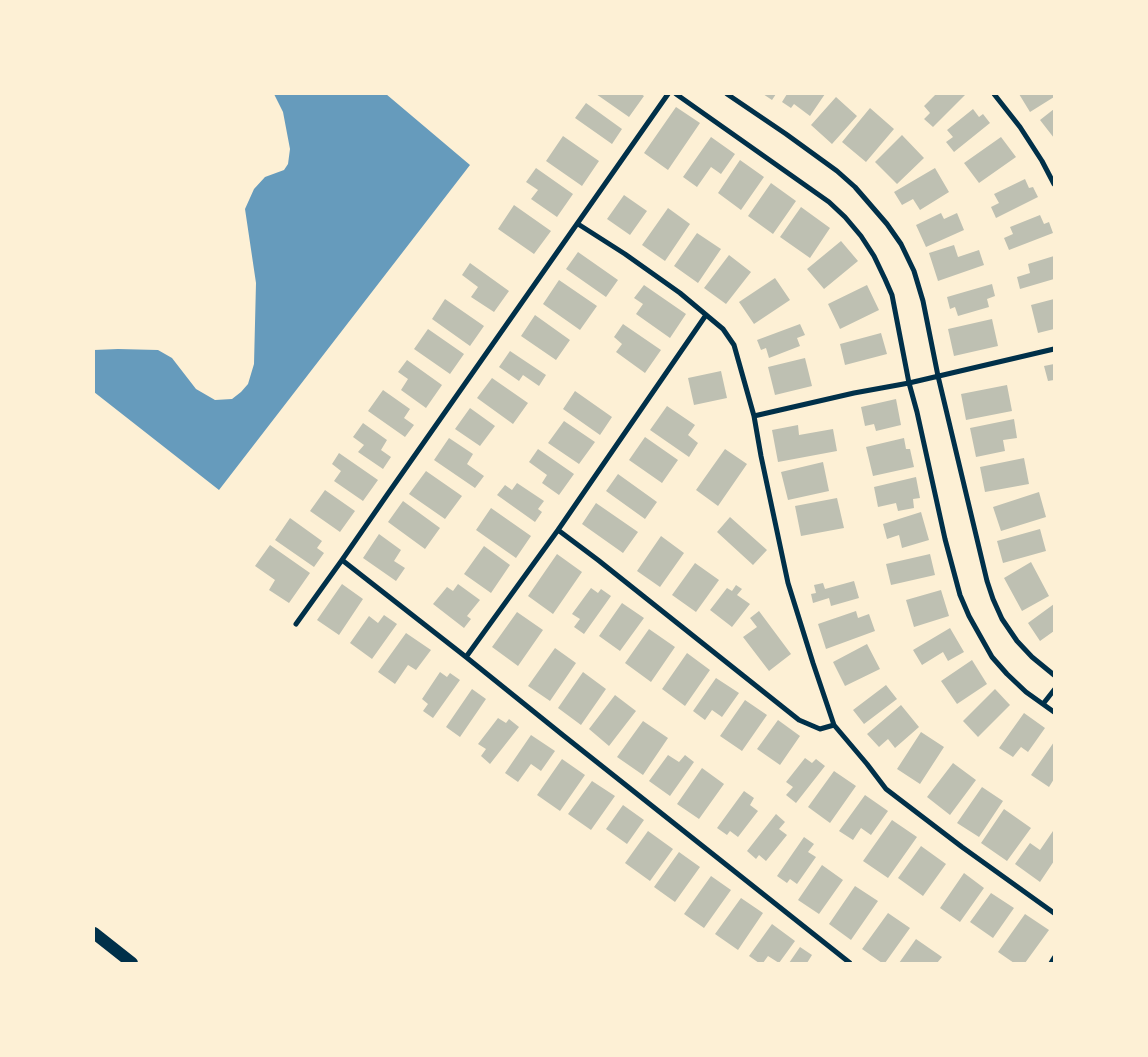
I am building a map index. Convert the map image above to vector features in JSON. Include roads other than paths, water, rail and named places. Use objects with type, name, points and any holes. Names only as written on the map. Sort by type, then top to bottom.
[{"type":"main road","points":[[94,933],[132,963]]},
{"type":"street","points":[[296,624],[668,94]]},
{"type":"street","points":[[676,94],[829,202],[861,236],[874,256],[886,279],[892,296],[909,383],[960,595],[969,616],[992,657],[1026,692],[1054,712]]},
{"type":"street","points":[[727,94],[786,134],[856,186],[888,224],[901,244],[914,271],[923,301],[938,376],[987,581],[993,599],[1002,619],[1017,641],[1032,657],[1054,675]]},
{"type":"street","points":[[994,94],[1020,127],[1054,184]]},
{"type":"street","points":[[578,224],[680,293],[723,330],[734,345],[754,416],[788,583],[834,725],[886,790],[1054,913]]},
{"type":"street","points":[[466,657],[558,530],[706,315]]},
{"type":"street","points":[[754,416],[854,393],[909,383],[1054,349]]},
{"type":"street","points":[[558,530],[799,720],[820,729],[834,725]]},
{"type":"street","points":[[342,560],[850,963]]},
{"type":"street","points":[[1044,704],[1054,690]]},
{"type":"street","points":[[1050,963],[1054,958]]},
{"type":"water","points":[[274,94],[386,94],[470,165],[219,490],[94,392],[94,350],[158,350],[172,358],[196,389],[215,400],[232,399],[248,384],[254,364],[256,283],[245,209],[254,189],[265,177],[284,170],[288,164],[290,149],[283,112]]}]
